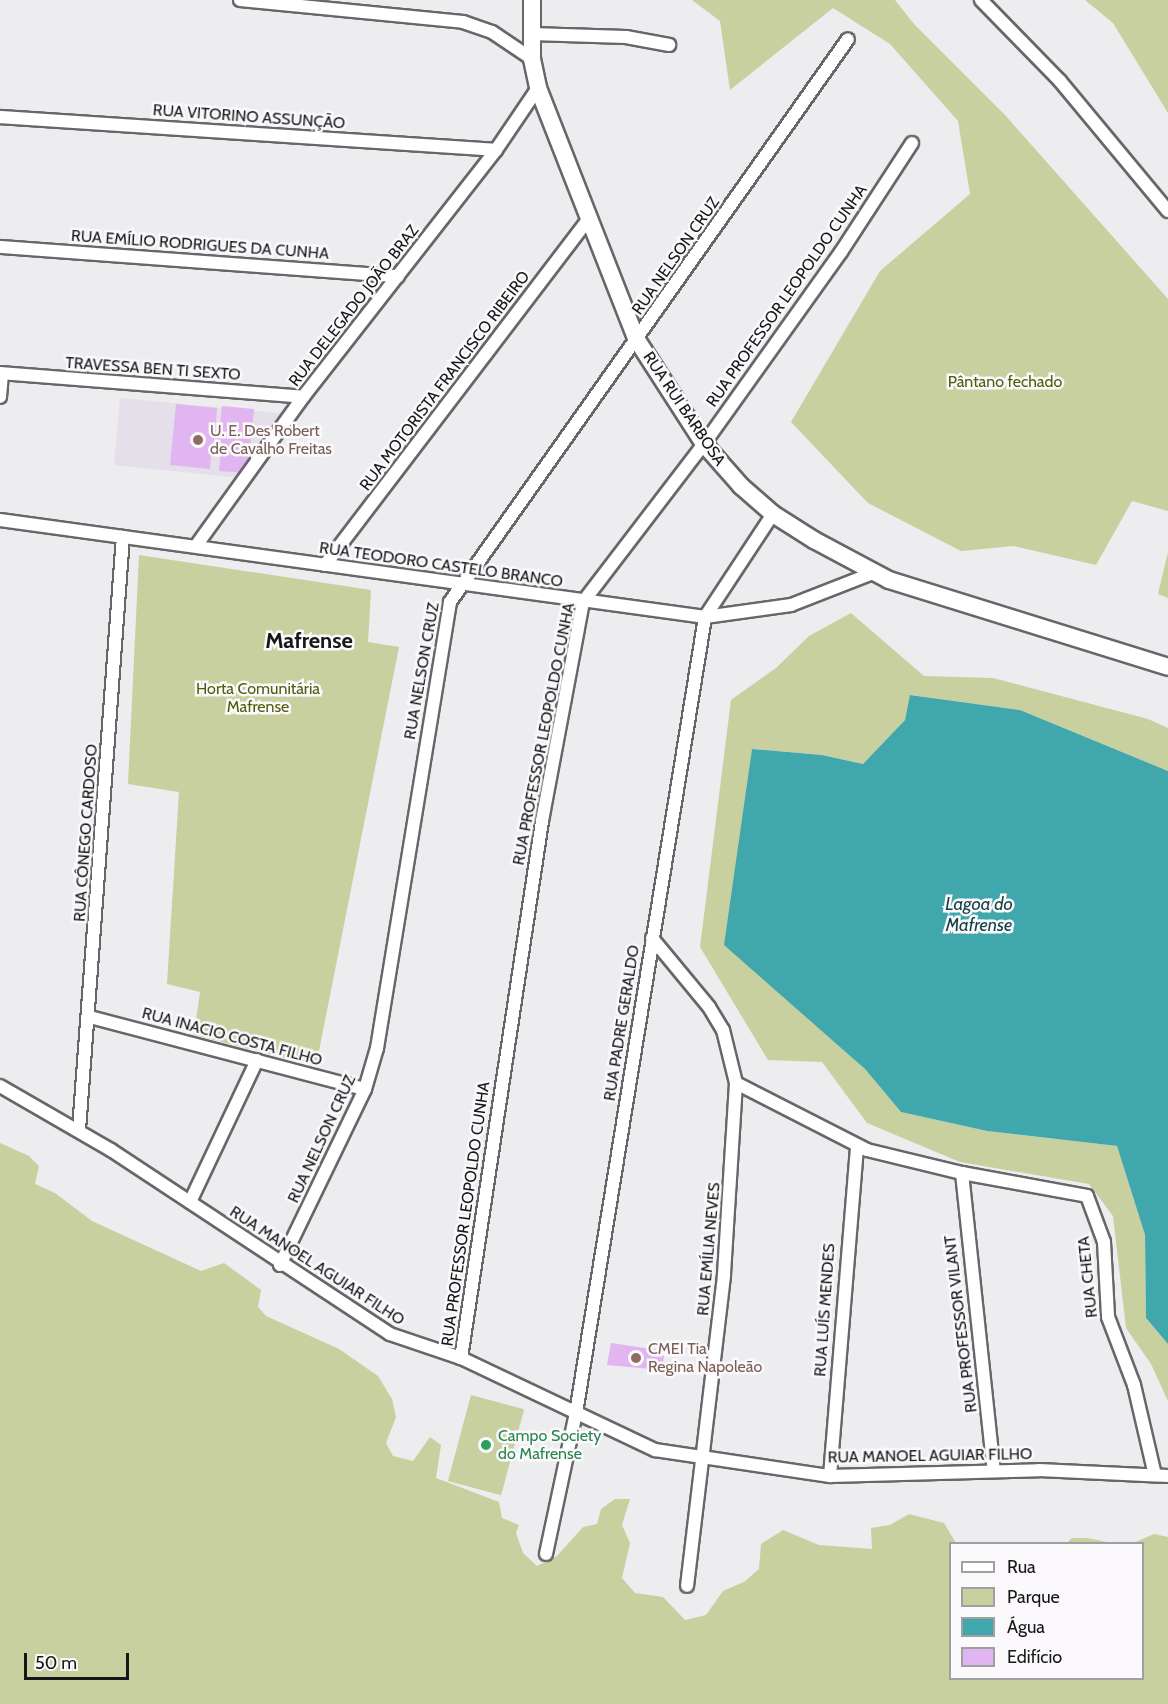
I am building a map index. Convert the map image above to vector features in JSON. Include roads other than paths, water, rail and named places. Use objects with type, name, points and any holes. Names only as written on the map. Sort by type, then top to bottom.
[{"type":"street","points":[[240,0],[342,4],[463,22],[502,38],[532,59]]},
{"type":"street","name":"RUA RUI BARBOSA","points":[[532,0],[532,59],[538,88],[637,340],[704,444],[741,486],[773,514],[873,573],[929,594],[1168,667]]},
{"type":"street","points":[[981,0],[1060,81],[1168,211]]},
{"type":"street","points":[[532,34],[626,37],[669,45]]},
{"type":"street","name":"RUA NELSON CRUZ","points":[[280,1264],[365,1089],[388,998],[445,618],[459,585],[637,340],[848,39]]},
{"type":"street","name":"RUA DELEGADO JOÃO BRAZ","points":[[196,546],[303,397],[496,150],[538,88]]},
{"type":"street","name":"RUA VITORINO ASSUNÇÃO","points":[[0,117],[496,150]]},
{"type":"street","name":"RUA PROFESSOR LEOPOLDO CUNHA","points":[[461,1358],[542,821],[584,602],[704,444],[841,252],[912,142]]},
{"type":"street","name":"RUA MOTORISTA FRANCISCO RIBEIRO","points":[[325,565],[590,217]]},
{"type":"street","name":"RUA EMÍLIO RODRIGUES DA CUNHA","points":[[0,247],[398,276]]},
{"type":"street","points":[[0,397],[1,373]]},
{"type":"street","name":"TRAVESSA BEN TI SEXTO","points":[[1,373],[303,397]]},
{"type":"street","name":"RUA PADRE GERALDO","points":[[546,1554],[576,1413],[705,617],[773,514]]},
{"type":"street","name":"RUA TEODORO CASTELO BRANCO","points":[[0,520],[459,585],[705,617],[791,605],[873,573]]},
{"type":"street","name":"RUA CÔNEGO CARDOSO","points":[[79,1130],[90,1017],[123,537]]},
{"type":"street","name":"RUA EMÍLIA NEVES","points":[[652,938],[718,1023],[736,1083],[724,1276],[687,1586]]},
{"type":"street","name":"RUA INACIO COSTA FILHO","points":[[90,1017],[365,1089]]},
{"type":"street","points":[[190,1202],[257,1060]]},
{"type":"street","points":[[736,1083],[856,1146],[962,1173]]},
{"type":"street","name":"RUA MANOEL AGUIAR FILHO","points":[[0,1086],[79,1130],[280,1264],[400,1340],[461,1358],[655,1450],[830,1476],[994,1470],[1162,1475]]},
{"type":"street","name":"RUA LUÍS MENDES","points":[[830,1476],[856,1146]]},
{"type":"street","name":"RUA CHETA","points":[[962,1173],[1080,1193],[1090,1199],[1104,1242],[1108,1317],[1134,1385],[1162,1475]]},
{"type":"street","name":"RUA PROFESSOR VILANT","points":[[962,1173],[994,1470]]},
{"type":"water","name":"Lagoa do Mafrense","points":[[910,695],[1020,710],[1168,771],[1168,1344],[1146,1318],[1145,1235],[1117,1146],[987,1131],[901,1112],[865,1069],[724,945],[752,749],[822,755],[863,764],[905,720]]},
{"type":"place","name":"U. E. Des Robert de Cavalho Freitas","points":[[198,440]]},
{"type":"place","name":"CMEI Tia Regina Napoleão","points":[[636,1358]]},
{"type":"place","name":"Campo Society do Mafrense","points":[[486,1445]]},
{"type":"district","name":"Mafrense","points":[[309,641]]},
{"type":"park label","name":"Pântano fechado","points":[[1005,382]]},
{"type":"park label","name":"Horta Comunitária Mafrense","points":[[258,698]]}]
